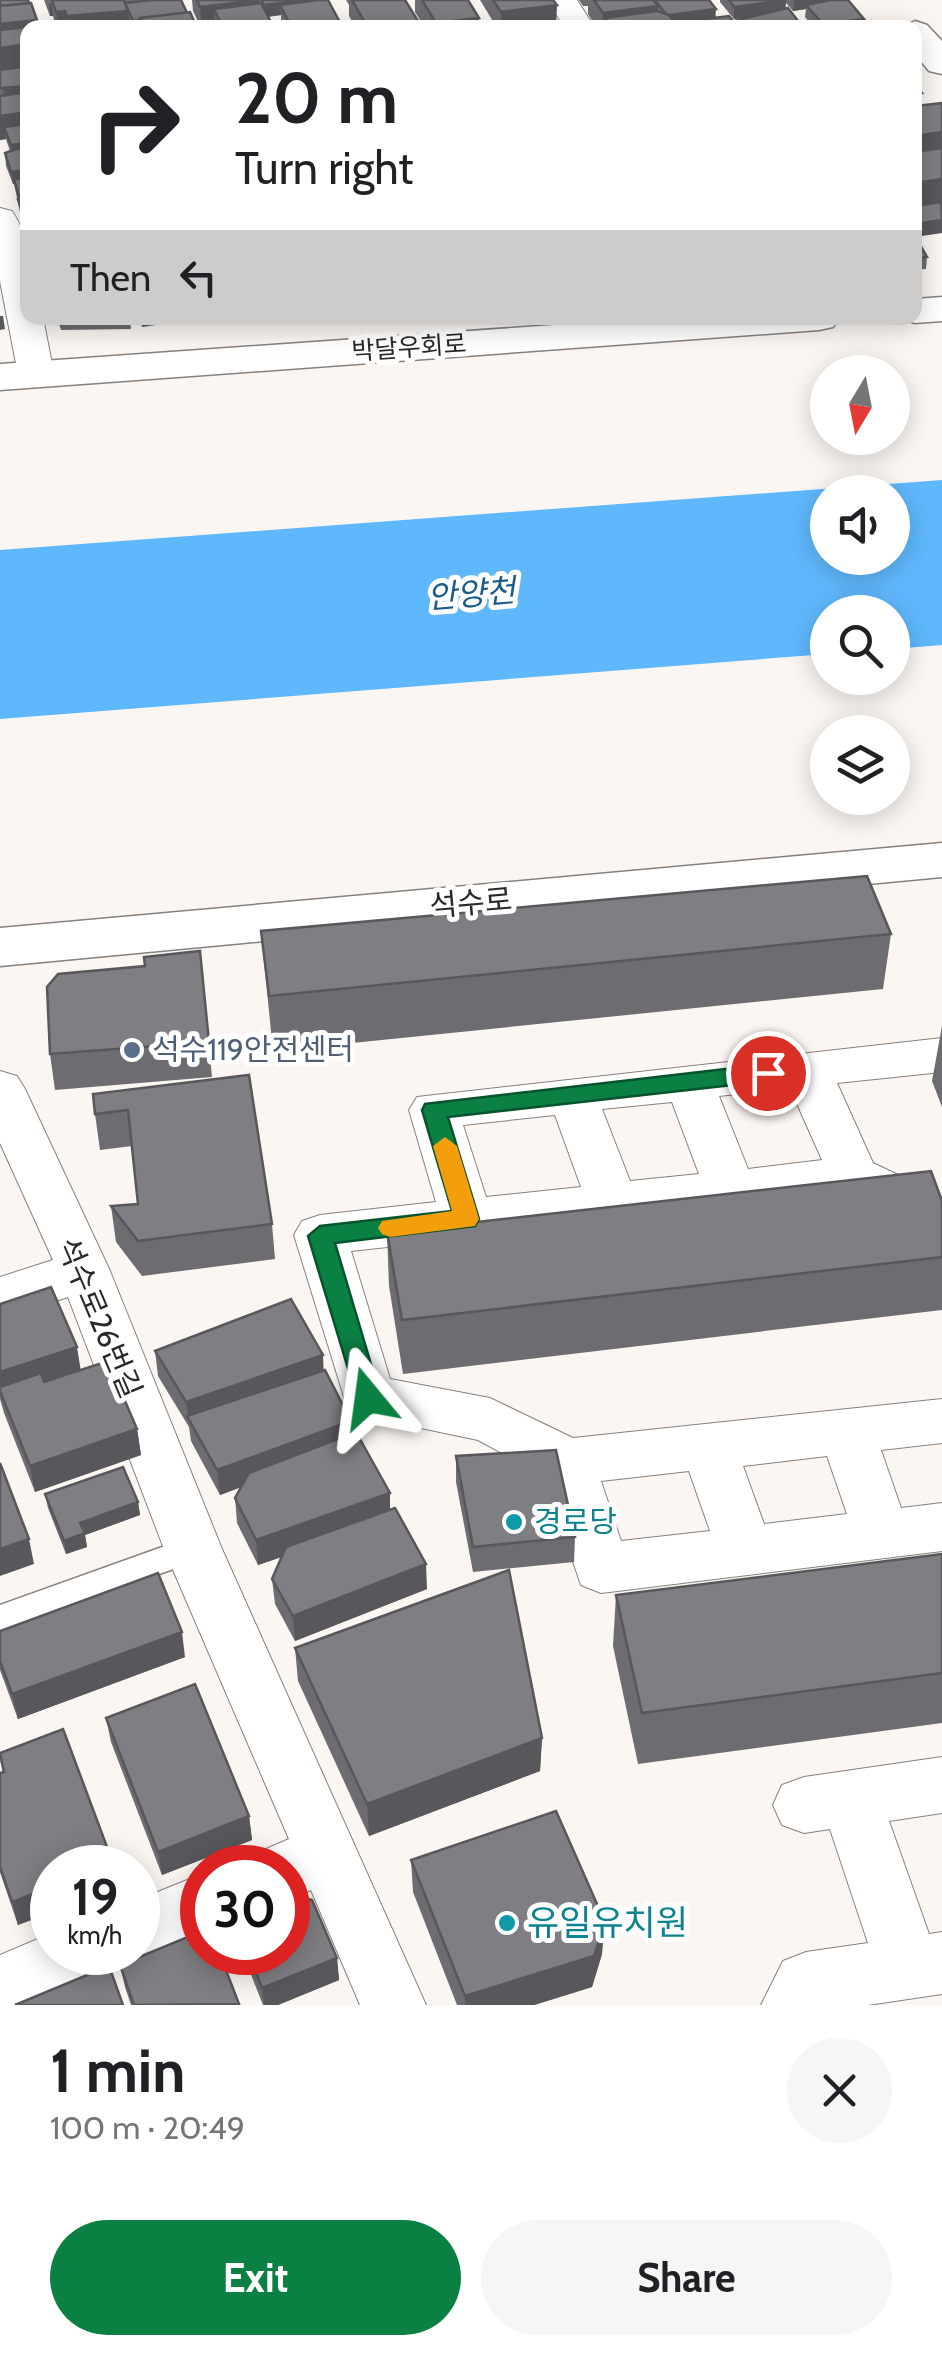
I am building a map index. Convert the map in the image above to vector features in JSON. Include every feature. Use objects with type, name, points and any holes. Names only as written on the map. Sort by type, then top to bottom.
[{"type":"street","points":[[887,0],[904,20]]},
{"type":"street","points":[[922,40],[942,63]]},
{"type":"street","points":[[11,230],[18,376]]},
{"type":"street","name":"박달우회로","points":[[18,376],[702,325]]},
{"type":"street","name":"석수로","points":[[0,947],[942,860]]},
{"type":"street","points":[[466,1219],[434,1110],[942,1055]]},
{"type":"street","points":[[806,1069],[854,1176],[936,1223]]},
{"type":"street","points":[[690,1081],[731,1190]]},
{"type":"street","name":"석수로26번길","points":[[0,1089],[84,1271],[194,1549],[302,1845]]},
{"type":"street","points":[[572,1094],[612,1202]]},
{"type":"street","points":[[854,1176],[320,1236],[368,1398],[490,1420],[568,1462],[942,1422]]},
{"type":"street","points":[[0,1298],[84,1271]]},
{"type":"street","points":[[847,1432],[882,1535]]},
{"type":"street","points":[[708,1446],[745,1550]]},
{"type":"street","points":[[568,1462],[601,1568],[942,1528]]},
{"type":"street","points":[[794,2005],[806,1983],[925,1966],[827,1801],[942,1785]]},
{"type":"street","name":"석수로26번길","points":[[310,1864],[393,2005]]},
{"type":"street","points":[[0,1986],[30,1974]]},
{"type":"lane","points":[[0,1618],[194,1549]]},
{"type":"water","name":"안양천","points":[[942,480],[942,645],[910,648],[910,595],[810,595],[810,655],[0,719],[0,550],[810,490],[810,575],[910,575],[910,482]]},
{"type":"building","points":[[0,0],[28,0],[29,3],[0,6]]},
{"type":"building","points":[[52,0],[124,0],[128,11],[67,16],[65,11],[56,12]]},
{"type":"building","points":[[181,0],[187,13],[133,20],[125,3]]},
{"type":"building","points":[[197,0],[259,0],[200,7]]},
{"type":"building","points":[[261,0],[307,0],[264,5]]},
{"type":"building","points":[[328,0],[339,20],[288,20],[280,5]]},
{"type":"building","points":[[352,0],[405,0],[418,20],[363,20]]},
{"type":"building","points":[[422,0],[468,0],[479,18],[462,20],[434,20]]},
{"type":"building","points":[[493,0],[553,0],[557,5],[501,12]]},
{"type":"building","points":[[594,0],[653,0],[658,6],[603,13]]},
{"type":"building","points":[[655,0],[709,0],[716,9],[669,15]]},
{"type":"building","points":[[729,0],[786,0],[734,7]]},
{"type":"building","points":[[848,0],[864,19],[819,20],[806,5]]},
{"type":"building","points":[[31,3],[37,20],[0,24],[0,6]]},
{"type":"building","points":[[261,3],[270,20],[219,20],[214,9]]},
{"type":"building","points":[[788,8],[797,20],[737,20]]},
{"type":"building","points":[[657,11],[672,20],[606,20]]},
{"type":"building","points":[[190,12],[194,20],[141,20]]},
{"type":"building","points":[[729,16],[732,20],[698,20]]},
{"type":"building","points":[[20,28],[20,45],[0,48],[0,30]]},
{"type":"building","points":[[20,67],[20,87],[0,88],[0,70]]},
{"type":"building","points":[[20,93],[20,113],[0,116],[0,96]]},
{"type":"building","points":[[942,103],[942,132],[922,135],[922,105]]},
{"type":"building","points":[[20,125],[20,144],[11,145],[4,127]]},
{"type":"building","points":[[942,148],[942,179],[922,182],[922,151]]},
{"type":"building","points":[[20,149],[20,171],[11,172],[5,153]]},
{"type":"building","points":[[941,202],[942,220],[922,223],[922,205]]},
{"type":"building","points":[[867,876],[891,934],[269,996],[261,931]]},
{"type":"building","points":[[200,951],[209,1042],[50,1054],[47,987],[58,974],[145,966],[144,957]]},
{"type":"building","points":[[249,1075],[272,1224],[138,1241],[111,1206],[138,1204],[128,1110],[95,1114],[93,1094]]},
{"type":"building","points":[[931,1171],[942,1201],[942,1257],[402,1320],[387,1232]]},
{"type":"building","points":[[51,1287],[77,1347],[0,1372],[0,1304]]},
{"type":"building","points":[[291,1299],[323,1355],[186,1402],[155,1351]]},
{"type":"building","points":[[108,1361],[137,1429],[30,1466],[0,1387],[41,1373],[44,1382]]},
{"type":"building","points":[[325,1370],[351,1421],[217,1470],[187,1416]]},
{"type":"building","points":[[356,1432],[390,1493],[256,1540],[235,1498],[249,1473]]},
{"type":"building","name":"경로당","points":[[556,1450],[575,1537],[473,1547],[456,1456]]},
{"type":"building","points":[[0,1463],[29,1539],[0,1549]]},
{"type":"building","points":[[123,1467],[138,1502],[80,1523],[85,1533],[64,1541],[45,1494]]},
{"type":"building","points":[[395,1508],[426,1564],[293,1616],[272,1579],[286,1547]]},
{"type":"building","points":[[942,1554],[942,1673],[642,1713],[616,1595]]},
{"type":"building","points":[[509,1570],[542,1738],[367,1804],[295,1648]]},
{"type":"building","points":[[158,1573],[182,1632],[12,1694],[0,1661],[0,1631]]},
{"type":"building","points":[[195,1684],[249,1816],[160,1851],[106,1718]]},
{"type":"building","points":[[63,1729],[106,1845],[30,1845],[30,1895],[12,1902],[0,1867],[0,1773],[4,1772],[0,1753]]},
{"type":"building","name":"유일유치원","points":[[556,1811],[605,1922],[594,1956],[465,1996],[411,1860]]},
{"type":"building","points":[[310,1899],[312,1900],[337,1958],[310,1969]]},
{"type":"building","points":[[180,1940],[180,1975],[228,1975],[239,2004],[134,2005],[124,1975],[160,1975],[160,1948]]},
{"type":"building","points":[[87,1975],[112,1975],[123,2005],[15,2005]]},
{"type":"building","points":[[257,1975],[294,1975],[262,1988]]},
{"type":"slow traffic","points":[[390,1228],[466,1219],[445,1146]]},
{"type":"place","name":"석수119안전센터","points":[[132,1050]]},
{"type":"place","name":"경로당","points":[[514,1522]]},
{"type":"place","name":"유일유치원","points":[[507,1923]]},
{"type":"route","points":[[368,1398],[320,1236],[466,1219],[434,1110],[768,1073]]}]
